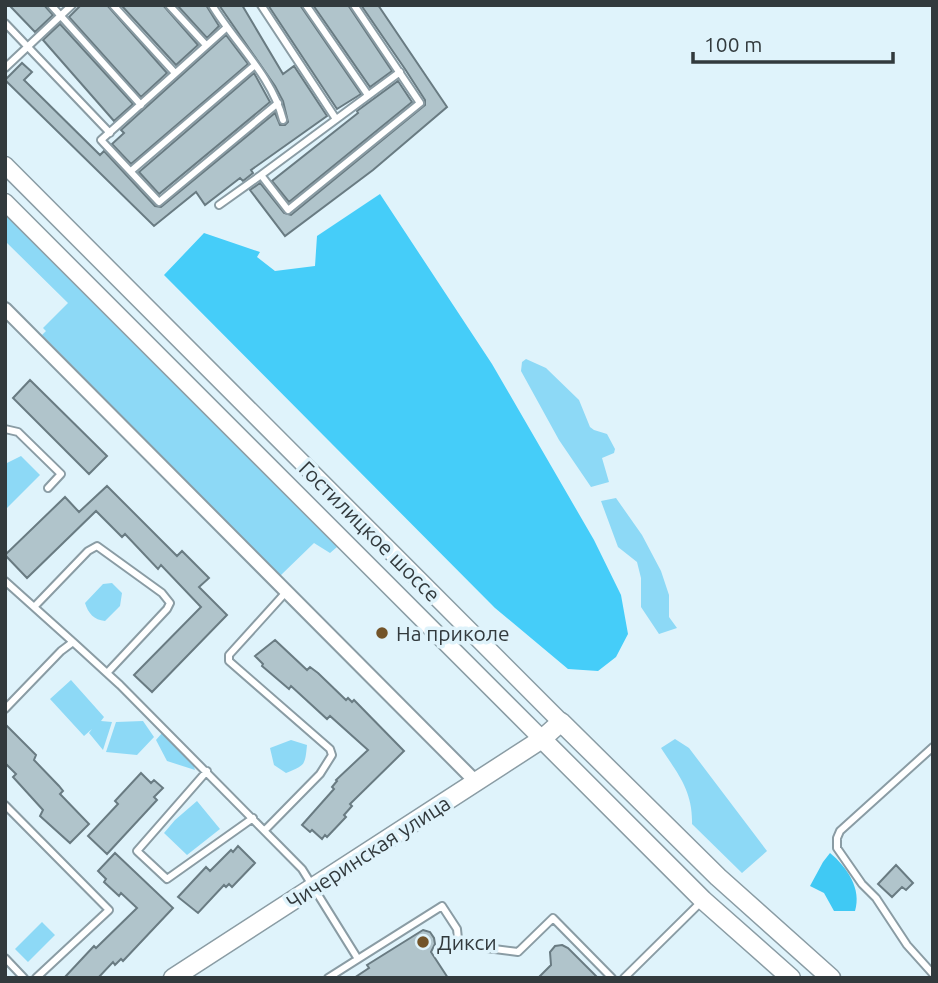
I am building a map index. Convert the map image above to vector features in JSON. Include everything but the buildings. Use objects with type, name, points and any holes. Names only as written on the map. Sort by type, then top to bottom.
[{"type":"main road","name":"Чичеринская улица","points":[[173,978],[542,739],[561,722]]},
{"type":"main road","name":"Гостилицкое шоссе","points":[[561,722],[718,877],[831,978]]},
{"type":"main road","name":"Гостилицкое шоссе","points":[[542,739],[703,900],[791,978]]},
{"type":"street","name":"Гостилицкое шоссе","points":[[5,165],[561,722]]},
{"type":"street","name":"Гостилицкое шоссе","points":[[5,202],[542,739]]},
{"type":"street","points":[[5,309],[476,782]]},
{"type":"lane","points":[[51,5],[141,104]]},
{"type":"lane","points":[[5,68],[72,5]]},
{"type":"lane","points":[[113,5],[175,74]]},
{"type":"lane","points":[[169,5],[206,45]]},
{"type":"lane","points":[[212,5],[255,65],[278,103],[283,120]]},
{"type":"lane","points":[[261,5],[336,119]]},
{"type":"lane","points":[[306,5],[368,95]]},
{"type":"lane","points":[[261,175],[288,210],[420,103],[354,5]]},
{"type":"lane","points":[[5,23],[110,133]]},
{"type":"lane","points":[[226,27],[101,140],[159,202],[278,103]]},
{"type":"lane","points":[[131,170],[255,65]]},
{"type":"lane","points":[[219,205],[400,72]]},
{"type":"lane","points":[[5,429],[18,432],[61,474],[48,488]]},
{"type":"lane","points":[[35,606],[88,551],[97,546],[162,593],[170,603],[167,609],[107,673]]},
{"type":"lane","points":[[5,581],[107,673],[302,869],[358,959]]},
{"type":"lane","points":[[265,830],[320,775],[332,755],[330,749],[229,661],[229,655],[287,591]]},
{"type":"lane","points":[[5,709],[61,650],[73,642]]},
{"type":"lane","points":[[933,747],[840,831],[837,848],[876,898],[907,945],[933,974]]},
{"type":"lane","points":[[207,771],[137,851],[167,879],[253,818]]},
{"type":"lane","points":[[5,805],[109,911],[36,978]]},
{"type":"lane","points":[[624,978],[703,900]]},
{"type":"lane","points":[[329,978],[442,906],[457,929],[458,939],[463,945],[518,952],[553,918],[611,978]]},
{"type":"lane","points":[[5,958],[24,978]]},
{"type":"lane","points":[[5,970],[11,964]]},
{"type":"shaded area","points":[[380,194],[492,364],[594,540],[621,595],[628,634],[616,657],[598,671],[568,669],[495,608],[164,275],[204,233],[260,252],[257,257],[275,271],[315,266],[317,236]]},
{"type":"shaded area","points":[[5,215],[337,547],[330,553],[314,543],[280,576],[42,335],[46,331],[43,328],[68,303],[5,241]]},
{"type":"shaded area","points":[[526,359],[546,368],[579,400],[590,427],[607,434],[615,449],[614,453],[602,458],[609,482],[591,487],[559,440],[521,371],[522,362]]},
{"type":"shaded area","points":[[21,456],[40,475],[5,510],[5,464]]},
{"type":"shaded area","points":[[616,498],[642,535],[661,571],[669,595],[669,617],[677,628],[659,634],[641,607],[641,578],[637,562],[618,547],[601,501]]},
{"type":"shaded area","points":[[112,583],[122,593],[120,606],[105,621],[95,618],[85,603],[103,584]]},
{"type":"shaded area","points":[[71,680],[104,717],[101,721],[112,722],[103,750],[89,733],[92,729],[84,736],[50,699]]},
{"type":"shaded area","points":[[143,721],[154,737],[137,755],[106,752],[116,722]]},
{"type":"shaded area","points":[[162,733],[193,763],[195,770],[167,761],[156,740]]},
{"type":"shaded area","points":[[675,739],[689,748],[767,851],[742,873],[692,824],[687,792],[661,748]]},
{"type":"shaded area","points":[[291,740],[307,745],[306,757],[303,764],[286,773],[274,765],[270,748]]},
{"type":"shaded area","points":[[197,801],[220,829],[187,855],[164,833]]},
{"type":"shaded area","points":[[830,853],[852,879],[857,903],[855,911],[834,911],[824,893],[810,886]]},
{"type":"shaded area","points":[[42,922],[55,935],[28,962],[15,949]]},
{"type":"place","name":"На приколе","points":[[382,633]]},
{"type":"place","name":"Дикси","points":[[423,942]]}]
